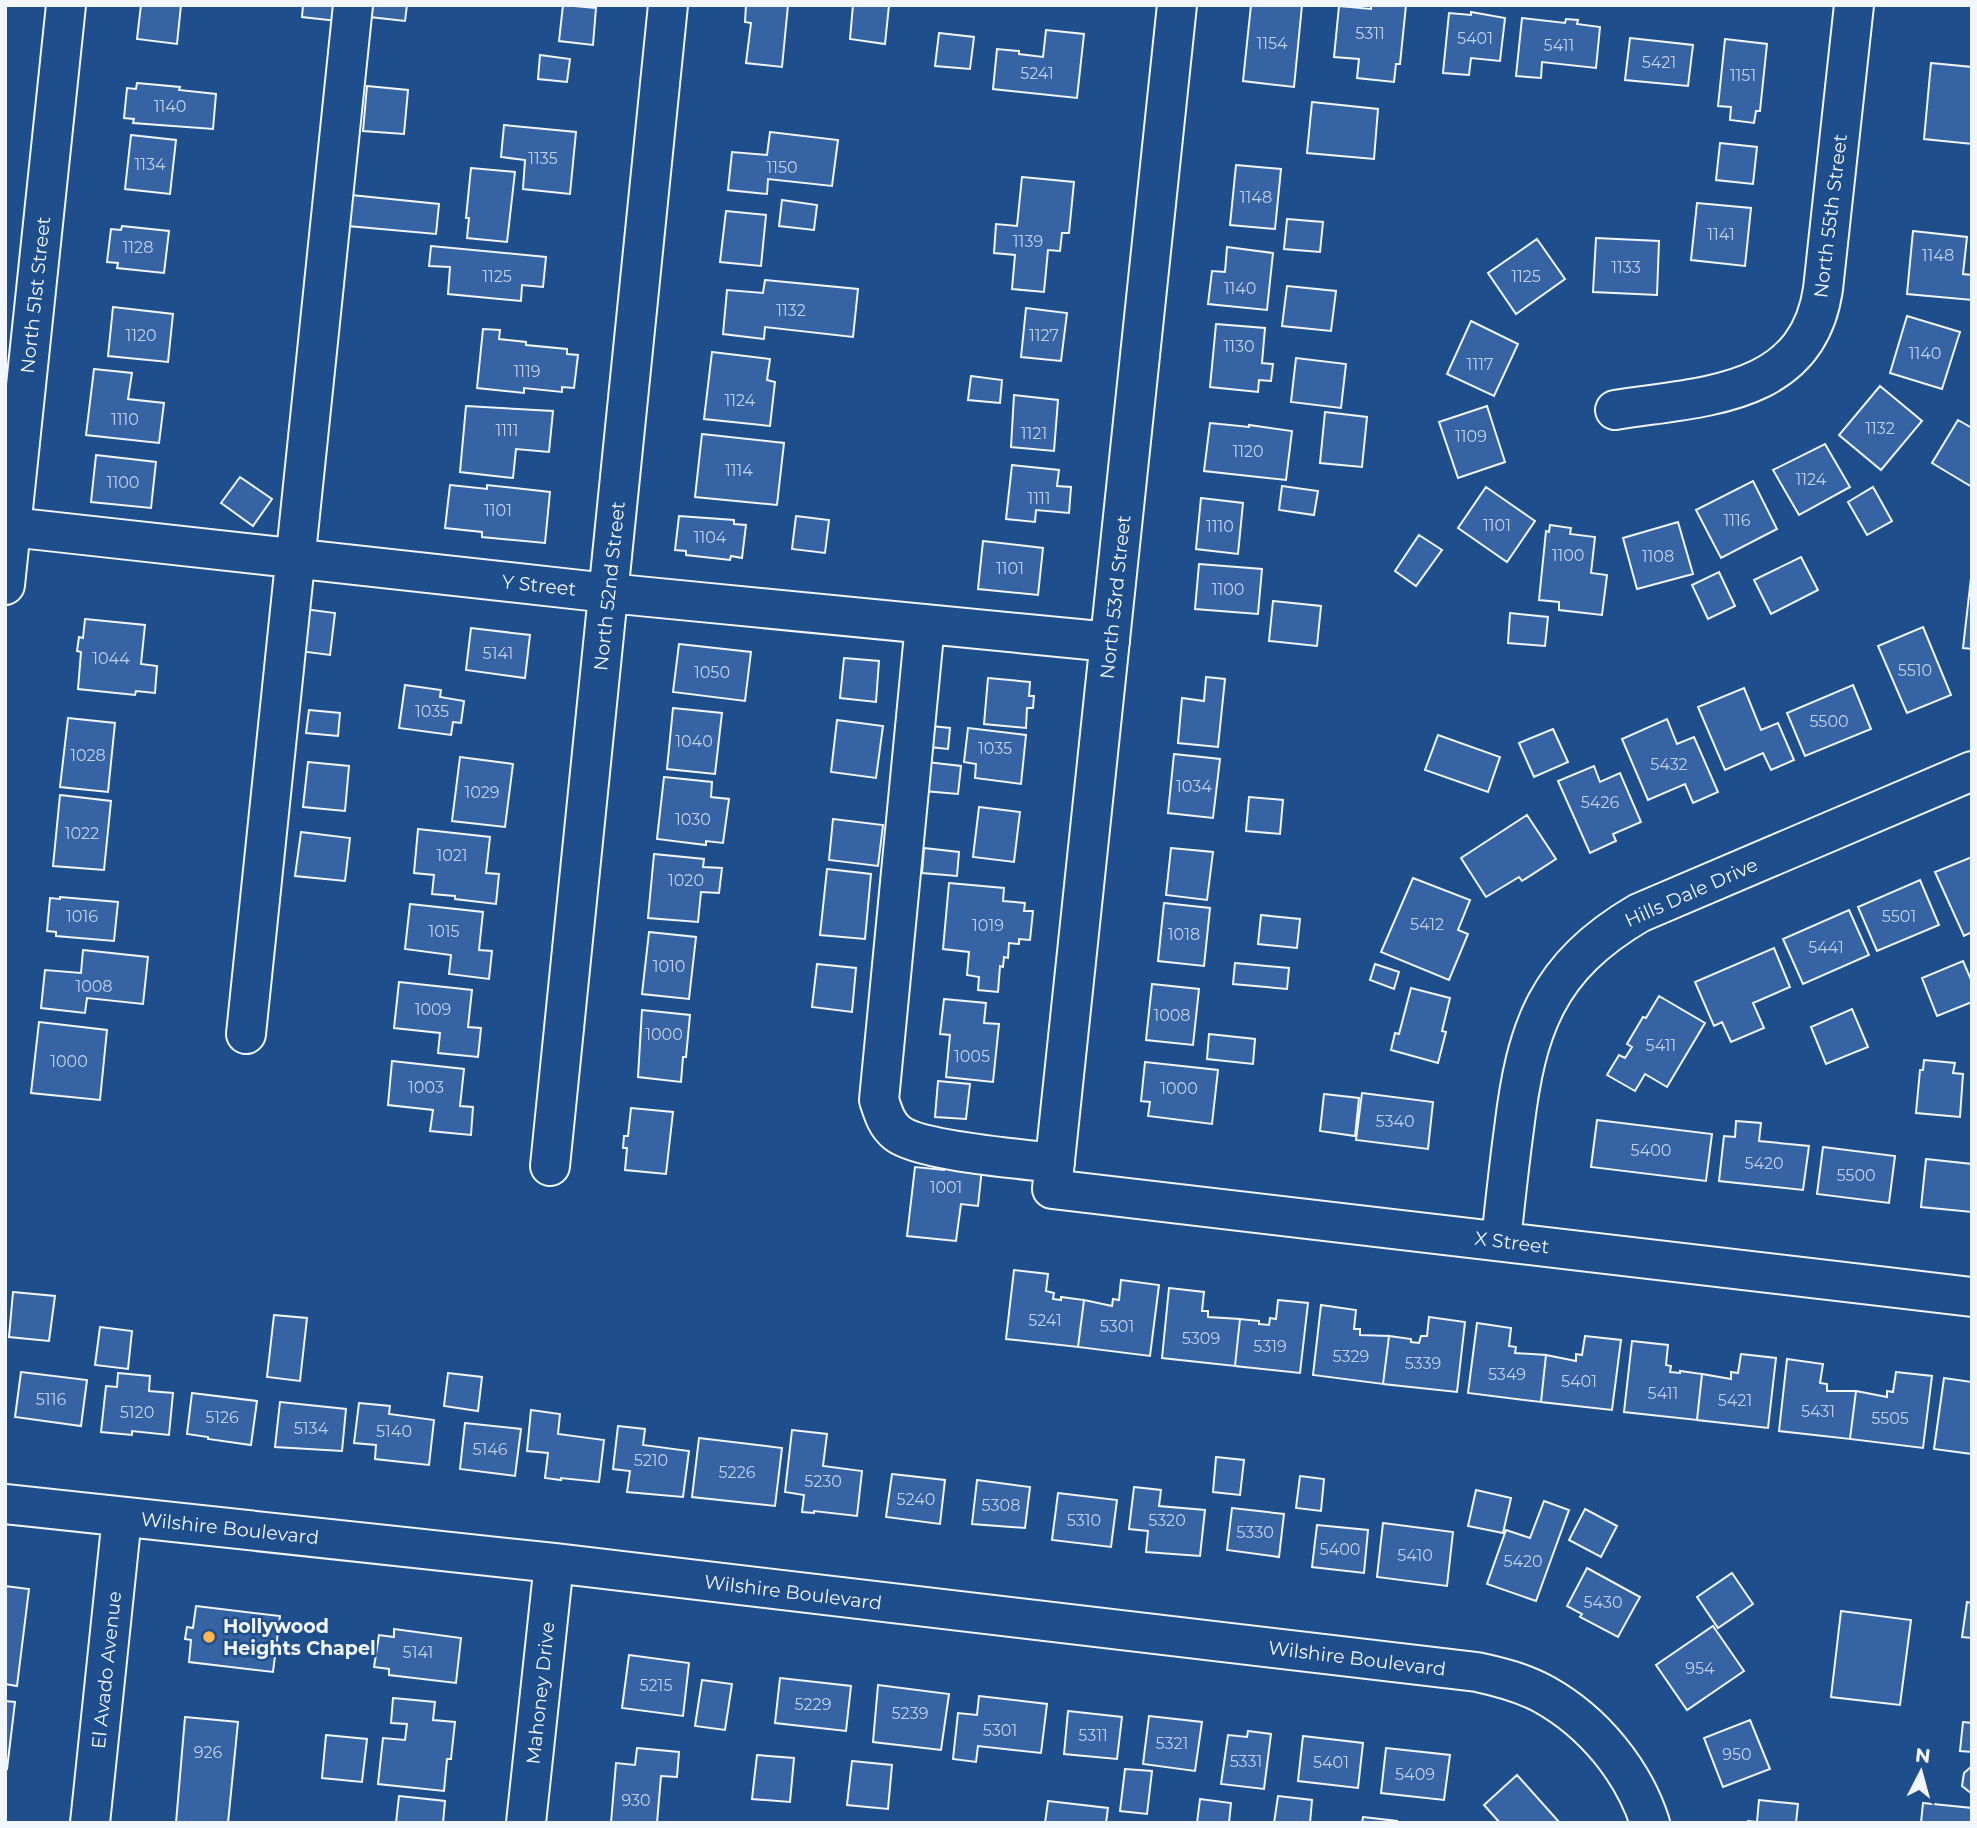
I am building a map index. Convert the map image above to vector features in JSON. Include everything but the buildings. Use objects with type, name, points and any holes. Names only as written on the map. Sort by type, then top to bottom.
[{"type":"street","name":"North 51st Street","points":[[5,585],[66,5]]},
{"type":"street","points":[[246,1034],[353,5]]},
{"type":"street","name":"North 52nd Street","points":[[550,1167],[668,5]]},
{"type":"street","name":"North 53rd Street","points":[[1053,1176],[1177,5]]},
{"type":"street","name":"North 55th Street","points":[[1615,410],[1739,388],[1762,380],[1792,356],[1808,337],[1823,289],[1854,5]]},
{"type":"street","name":"Y Street","points":[[11,527],[608,593],[1110,642]]},
{"type":"street","name":"X Street","points":[[925,624],[879,1100],[884,1118],[898,1134],[932,1147],[1053,1176],[1501,1241],[1972,1297]]},
{"type":"street","name":"Hills Dale Drive","points":[[1501,1241],[1520,1077],[1530,1037],[1550,993],[1577,960],[1616,926],[1639,913],[1972,771]]},
{"type":"street","name":"Wilshire Boulevard","points":[[5,1504],[554,1563],[1477,1672],[1543,1693],[1573,1713],[1606,1746],[1631,1780],[1650,1823]]},
{"type":"street","name":"El Avado Avenue","points":[[90,1823],[122,1517]]},
{"type":"street","name":"Mahoney Drive","points":[[526,1823],[554,1563]]},
{"type":"place","name":"Hollywood Heights Chapel","points":[[209,1637]]}]
